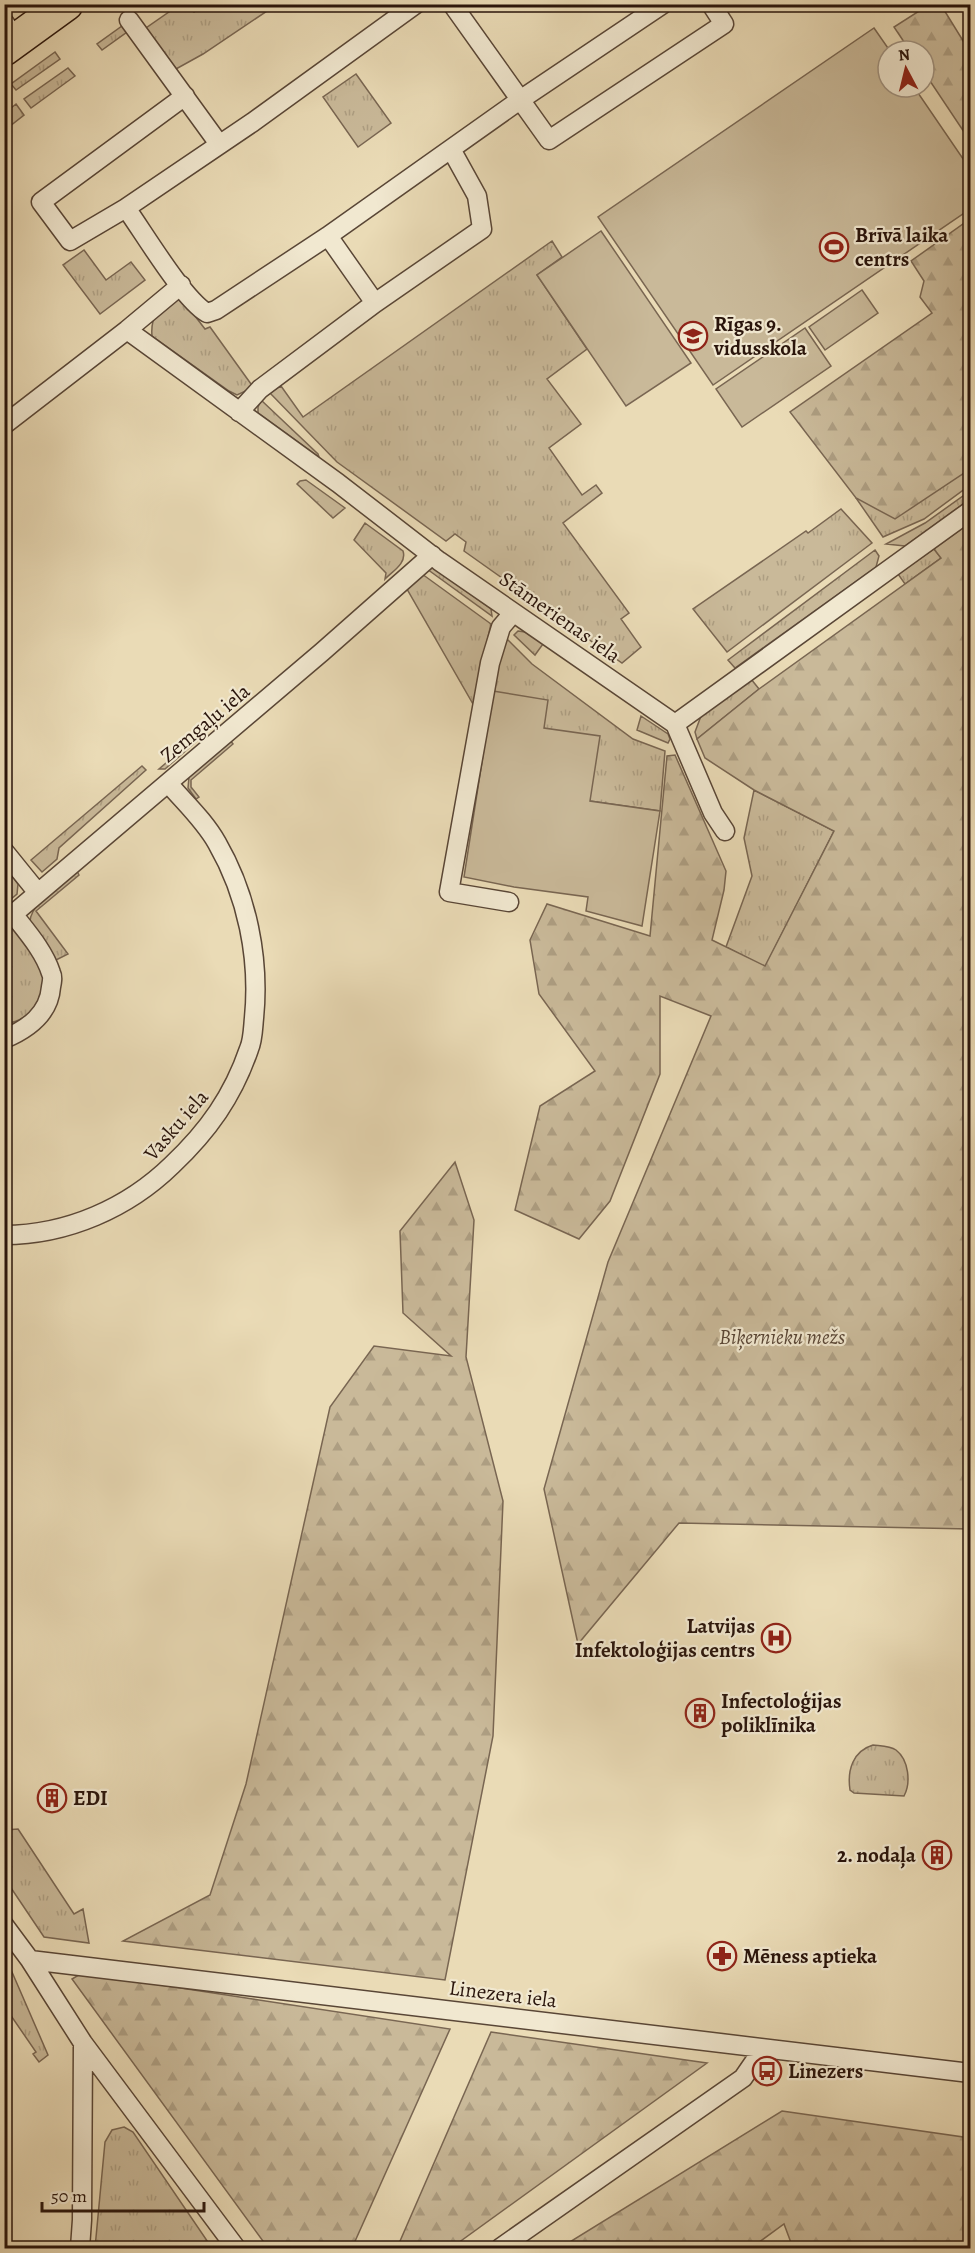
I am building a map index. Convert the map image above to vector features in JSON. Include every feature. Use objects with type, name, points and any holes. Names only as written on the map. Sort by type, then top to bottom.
[{"type":"highway","points":[[9,37],[66,4]]},
{"type":"street","points":[[185,96],[41,201],[70,241],[126,207],[253,122],[417,4]]},
{"type":"street","points":[[452,4],[549,140],[724,24],[711,4]]},
{"type":"street","points":[[126,207],[200,309],[207,313],[216,310],[328,236],[520,100],[663,4]]},
{"type":"street","points":[[129,20],[219,144]]},
{"type":"street","points":[[239,412],[260,389],[375,303],[482,229],[477,196],[451,149]]},
{"type":"street","points":[[328,236],[375,303]]},
{"type":"street","points":[[4,425],[128,330],[181,285]]},
{"type":"street","name":"Stāmerienas iela","points":[[128,330],[338,483],[432,555],[675,724]]},
{"type":"street","points":[[725,831],[712,813],[675,724],[970,511]]},
{"type":"street","name":"Zemgaļu iela","points":[[9,918],[332,644],[432,555]]},
{"type":"street","points":[[509,902],[449,892],[490,663],[501,627],[513,613]]},
{"type":"street","name":"Vasku iela","points":[[4,1234],[24,1234],[76,1224],[112,1209],[155,1182],[196,1143],[227,1101],[250,1047],[257,990],[251,937],[242,898],[217,843],[195,812],[168,783]]},
{"type":"street","points":[[4,851],[39,893]]},
{"type":"street","points":[[4,1039],[24,1031],[42,1013],[51,997],[52,975],[37,946],[9,918]]},
{"type":"street","points":[[4,1925],[30,1960],[83,2043],[236,2248]]},
{"type":"street","name":"Linezera iela","points":[[30,1960],[970,2073]]},
{"type":"street","points":[[80,2248],[83,2043]]},
{"type":"street","points":[[500,2248],[743,2078],[763,2049]]},
{"type":"green space","points":[[930,4],[941,5],[970,52],[970,141],[936,90],[936,39],[902,39],[894,27]]},
{"type":"green space","points":[[179,5],[188,5],[194,12],[205,5],[276,5],[203,54],[176,69],[146,28]]},
{"type":"green space","points":[[122,26],[127,32],[102,50],[97,44]]},
{"type":"green space","points":[[874,28],[882,39],[876,39],[876,99],[922,99],[970,169],[970,209],[713,385],[598,217]]},
{"type":"green space","points":[[55,52],[60,59],[16,90],[11,84]]},
{"type":"green space","points":[[68,68],[75,76],[31,108],[24,99]]},
{"type":"green space","points":[[356,74],[391,123],[358,147],[323,97]]},
{"type":"green space","points":[[16,104],[24,115],[5,130],[5,113]]},
{"type":"green space","points":[[970,219],[970,469],[895,519],[856,498],[790,412],[932,313],[920,297],[924,281],[911,261]]},
{"type":"green space","points":[[601,231],[691,363],[626,406],[537,275]]},
{"type":"green space","points":[[552,241],[562,257],[537,275],[587,349],[547,379],[581,424],[549,448],[582,495],[596,485],[602,493],[563,523],[629,613],[621,619],[641,647],[622,663],[464,551],[466,542],[455,534],[446,541],[337,462],[269,392],[281,386],[303,417]]},
{"type":"green space","points":[[84,250],[106,280],[131,262],[145,280],[100,314],[63,265]]},
{"type":"green space","points":[[862,290],[878,313],[825,350],[809,327]]},
{"type":"green space","points":[[178,294],[205,329],[210,327],[251,384],[250,389],[237,395],[229,391],[152,336],[155,316]]},
{"type":"green space","points":[[805,328],[831,366],[742,427],[716,389]]},
{"type":"green space","points":[[261,400],[318,454],[319,457],[258,413]]},
{"type":"green space","points":[[970,428],[970,485],[924,519],[883,537],[856,498]]},
{"type":"green space","points":[[306,480],[345,508],[333,518],[297,484]]},
{"type":"green space","points":[[970,491],[970,499],[905,546],[886,544],[925,523]]},
{"type":"green space","points":[[841,509],[872,543],[727,652],[693,609]]},
{"type":"green space","points":[[365,523],[403,551],[401,563],[385,579],[386,573],[354,540]]},
{"type":"green space","name":"Biķernieku mežs","points":[[970,523],[970,1529],[679,1523],[578,1644],[544,1489],[608,1262],[711,1016],[660,996],[660,1074],[610,1201],[579,1239],[515,1210],[540,1106],[595,1071],[539,994],[530,940],[547,904],[650,936],[667,756],[675,755],[726,871],[724,890],[712,940],[765,966],[834,831],[754,790],[705,758],[697,739],[759,689],[941,558],[934,549]]},
{"type":"green space","points":[[934,549],[941,558],[905,584],[898,574]]},
{"type":"green space","points":[[875,550],[879,556],[876,567],[735,668],[728,660]]},
{"type":"green space","points":[[432,567],[491,609],[492,616],[427,569]]},
{"type":"green space","points":[[422,574],[491,624],[473,704],[407,589]]},
{"type":"green space","points":[[518,631],[525,632],[543,644],[535,655],[514,635]]},
{"type":"green space","points":[[507,639],[532,664],[633,739],[665,751],[660,811],[590,801],[544,727],[493,691],[501,648]]},
{"type":"green space","points":[[751,679],[759,689],[697,739],[695,732],[701,716]]},
{"type":"green space","points":[[493,691],[548,700],[544,728],[600,736],[590,801],[660,811],[642,926],[586,911],[588,897],[514,887],[464,877]]},
{"type":"green space","points":[[641,716],[668,734],[670,739],[668,743],[637,730]]},
{"type":"green space","points":[[214,722],[216,724],[165,769],[159,769]]},
{"type":"green space","points":[[230,740],[233,744],[191,780],[191,787],[199,797],[196,799],[188,788],[189,777]]},
{"type":"green space","points":[[142,766],[146,770],[59,848],[57,859],[42,872],[31,860]]},
{"type":"green space","points":[[754,790],[834,831],[765,967],[726,947],[752,876],[744,838]]},
{"type":"green space","points":[[5,866],[18,884],[17,894],[5,904]]},
{"type":"green space","points":[[77,871],[79,875],[36,911],[68,954],[54,961],[30,925],[31,917],[47,895]]},
{"type":"green space","points":[[13,928],[18,930],[46,974],[41,997],[35,1007],[19,1020],[5,1023],[4,936]]},
{"type":"green space","points":[[455,1162],[474,1220],[466,1357],[503,1501],[493,1736],[445,1980],[123,1941],[210,1895],[246,1784],[330,1407],[374,1346],[451,1356],[403,1313],[400,1231]]},
{"type":"green space","points":[[873,1745],[894,1749],[904,1760],[908,1772],[908,1785],[904,1796],[854,1793],[850,1790],[853,1762],[861,1752]]},
{"type":"green space","points":[[18,1829],[74,1914],[83,1909],[89,1943],[44,1937],[5,1879],[5,1830]]},
{"type":"green space","points":[[5,1961],[48,2055],[39,2062],[33,2054],[36,2052],[5,2007]]},
{"type":"green space","points":[[82,1973],[450,2029],[352,2248],[268,2248],[72,1979]]},
{"type":"green space","points":[[491,2032],[707,2063],[451,2248],[397,2248]]},
{"type":"green space","points":[[782,2111],[970,2138],[970,2248],[793,2248],[784,2224],[751,2248],[560,2248]]},
{"type":"green space","points":[[124,2127],[133,2132],[212,2248],[95,2248],[105,2142],[112,2130]]},
{"type":"place","name":"Brīvā laika centrs","points":[[834,247]]},
{"type":"place","name":"Rīgas 9. vidusskola","points":[[693,336]]},
{"type":"place","name":"Latvijas Infektoloģijas centrs","points":[[776,1638]]},
{"type":"place","name":"Infectoloģijas poliklīnika","points":[[700,1713]]},
{"type":"place","name":"EDI","points":[[52,1798]]},
{"type":"place","name":"2. nodaļa","points":[[937,1855]]},
{"type":"place","name":"Mēness aptieka","points":[[722,1956]]},
{"type":"place","name":"Linezers","points":[[767,2071]]}]
